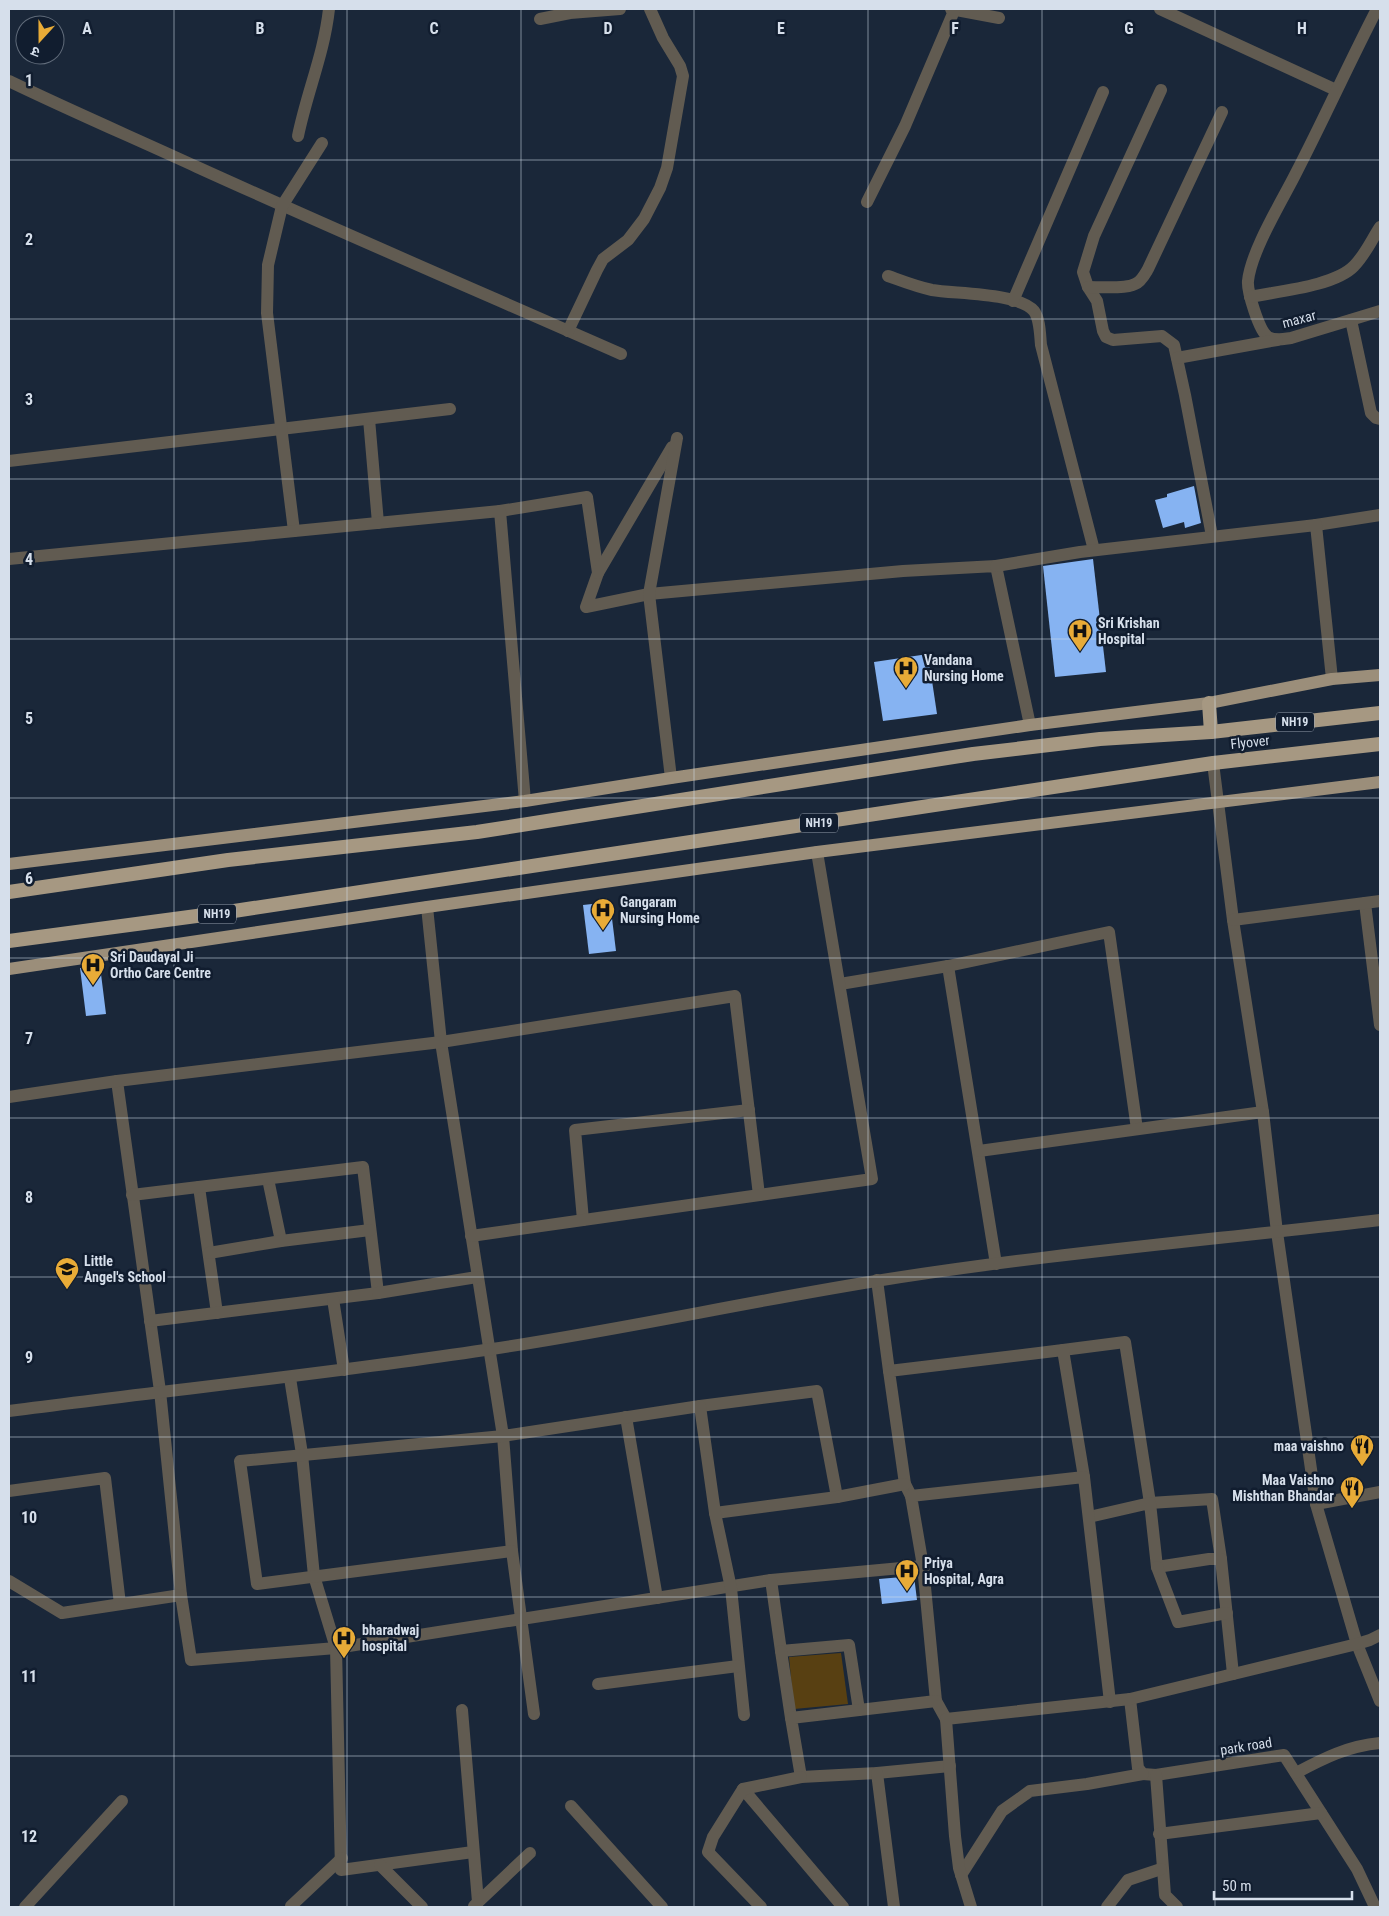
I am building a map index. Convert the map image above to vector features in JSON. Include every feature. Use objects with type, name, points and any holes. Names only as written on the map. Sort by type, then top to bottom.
[{"type":"highway","points":[[1209,703],[1211,732]]},
{"type":"highway","name":"Flyover","points":[[1211,732],[1380,713]]},
{"type":"highway","name":"NH19","points":[[9,892],[228,860],[477,832],[973,754],[1100,739],[1211,732]]},
{"type":"highway","name":"Flyover","points":[[1213,763],[1380,744]]},
{"type":"highway","name":"NH19","points":[[9,941],[424,883],[1213,763]]},
{"type":"main road","points":[[9,864],[525,801],[1030,725],[1209,703],[1332,679],[1380,675]]},
{"type":"main road","points":[[9,969],[817,852],[1380,782]]},
{"type":"street","points":[[298,136],[305,104],[322,53],[329,9]]},
{"type":"street","points":[[540,19],[570,13],[620,9]]},
{"type":"street","points":[[568,331],[603,259],[628,240],[644,219],[660,188],[667,168],[683,76],[680,66],[663,38],[650,9]]},
{"type":"street","points":[[1160,9],[1336,90]]},
{"type":"street","points":[[1376,9],[1259,246],[1248,280],[1250,297],[1331,281],[1347,273],[1356,265],[1380,227]]},
{"type":"street","points":[[867,202],[905,126],[953,10],[999,18]]},
{"type":"street","points":[[9,81],[282,206],[622,354]]},
{"type":"street","points":[[1161,90],[1094,236],[1084,272],[1088,287],[1097,301],[1106,337],[1113,340],[1162,336],[1174,345],[1212,536]]},
{"type":"street","points":[[1013,301],[1103,92]]},
{"type":"street","points":[[1088,287],[1128,286],[1136,284],[1142,278],[1222,112]]},
{"type":"street","points":[[294,531],[267,313],[268,265],[282,206],[322,143]]},
{"type":"street","points":[[888,276],[933,290],[990,296],[1026,305],[1032,309],[1037,316],[1042,345],[1094,550]]},
{"type":"street","name":"maxar","points":[[1250,297],[1262,331],[1277,340],[1290,338],[1380,311]]},
{"type":"street","points":[[1352,320],[1371,412],[1376,418],[1380,418]]},
{"type":"street","points":[[1177,358],[1277,340]]},
{"type":"street","points":[[9,461],[450,410]]},
{"type":"street","points":[[369,419],[378,523]]},
{"type":"street","points":[[670,778],[649,594],[677,438],[598,573],[586,607],[649,594],[903,571],[996,566],[1094,550],[1316,525],[1380,515]]},
{"type":"street","points":[[9,559],[500,511],[587,497],[598,573]]},
{"type":"street","points":[[500,511],[525,801]]},
{"type":"street","points":[[1316,525],[1332,679]]},
{"type":"street","points":[[996,566],[1030,725]]},
{"type":"street","points":[[1213,763],[1233,920],[1263,1112],[1277,1232],[1316,1504],[1357,1644],[1380,1701]]},
{"type":"street","points":[[470,1236],[872,1180],[817,852]]},
{"type":"street","points":[[1233,920],[1380,901]]},
{"type":"street","points":[[1365,903],[1378,994],[1380,1025]]},
{"type":"street","points":[[427,907],[441,1042],[502,1436],[512,1551],[534,1714]]},
{"type":"street","points":[[840,984],[948,966],[1109,932],[1137,1129]]},
{"type":"street","points":[[948,966],[996,1264]]},
{"type":"street","points":[[9,1097],[117,1081],[441,1042],[735,996],[760,1195]]},
{"type":"street","points":[[117,1081],[160,1391],[181,1595],[192,1660],[336,1648],[522,1618],[730,1588],[771,1580],[923,1566]]},
{"type":"street","points":[[583,1220],[574,1130],[749,1110]]},
{"type":"street","points":[[979,1151],[1263,1112]]},
{"type":"street","points":[[132,1195],[363,1167],[378,1293]]},
{"type":"street","points":[[268,1179],[281,1241]]},
{"type":"street","points":[[199,1187],[217,1313]]},
{"type":"street","points":[[9,1411],[160,1391],[290,1378],[489,1350],[876,1280],[996,1264],[1380,1220]]},
{"type":"street","points":[[209,1254],[281,1241],[370,1230]]},
{"type":"street","points":[[150,1321],[378,1293],[477,1277]]},
{"type":"street","points":[[876,1280],[908,1490],[923,1566],[936,1701],[946,1719],[955,1836],[961,1875],[971,1907]]},
{"type":"street","points":[[333,1299],[344,1370]]},
{"type":"street","points":[[889,1371],[1125,1342],[1150,1503],[1157,1567],[1178,1622],[1227,1613]]},
{"type":"street","points":[[1063,1350],[1084,1477],[1110,1702]]},
{"type":"street","points":[[290,1378],[302,1454],[314,1576],[336,1648],[341,1870],[472,1852]]},
{"type":"street","points":[[512,1551],[257,1584],[240,1461],[502,1436],[700,1406],[817,1391],[837,1497]]},
{"type":"street","points":[[700,1406],[715,1513],[730,1588],[744,1715]]},
{"type":"street","points":[[626,1417],[657,1598]]},
{"type":"street","points":[[715,1513],[908,1490],[1084,1477]]},
{"type":"street","points":[[9,1491],[105,1478],[120,1604]]},
{"type":"street","points":[[1316,1504],[1380,1492]]},
{"type":"street","points":[[1089,1517],[1150,1503],[1212,1499],[1234,1674]]},
{"type":"street","points":[[1157,1567],[1208,1559],[1221,1559]]},
{"type":"street","points":[[771,1580],[780,1651],[801,1777]]},
{"type":"street","points":[[9,1581],[62,1612],[181,1595]]},
{"type":"street","points":[[946,1719],[1130,1699],[1357,1644],[1380,1635]]},
{"type":"street","points":[[780,1651],[849,1645],[858,1710]]},
{"type":"street","points":[[598,1684],[738,1666]]},
{"type":"street","points":[[1130,1699],[1138,1768],[1149,1775],[1160,1834],[1164,1895],[1177,1907]]},
{"type":"street","points":[[791,1718],[936,1701]]},
{"type":"street","points":[[462,1710],[475,1905]]},
{"type":"street","points":[[1296,1774],[1330,1754],[1366,1744],[1380,1743]]},
{"type":"street","name":"park road","points":[[1149,1775],[1284,1755],[1357,1869],[1375,1907]]},
{"type":"street","points":[[761,1907],[708,1852],[712,1836],[743,1789],[801,1777],[950,1766]]},
{"type":"street","points":[[877,1772],[894,1907]]},
{"type":"street","points":[[961,1875],[1002,1810],[1030,1791],[1149,1775]]},
{"type":"street","points":[[743,1789],[844,1907]]},
{"type":"street","points":[[25,1907],[122,1802]]},
{"type":"street","points":[[571,1806],[662,1907]]},
{"type":"street","points":[[1160,1834],[1321,1813]]},
{"type":"street","points":[[475,1905],[530,1853]]},
{"type":"street","points":[[292,1907],[342,1858]]},
{"type":"street","points":[[380,1865],[422,1907]]},
{"type":"street","points":[[1107,1907],[1128,1880],[1162,1869]]},
{"type":"shaded area","points":[[841,1653],[848,1704],[794,1709],[789,1657]]},
{"type":"building","points":[[1194,486],[1201,523],[1185,528],[1184,522],[1163,528],[1155,500],[1167,497],[1167,494]]},
{"type":"building","points":[[1093,559],[1106,672],[1055,677],[1043,566]]},
{"type":"building","points":[[928,654],[937,714],[883,721],[874,662]]},
{"type":"building","points":[[610,902],[616,951],[589,954],[583,905]]},
{"type":"building","points":[[100,966],[106,1014],[86,1016],[80,968]]},
{"type":"building","points":[[914,1576],[917,1600],[882,1604],[879,1579]]},
{"type":"place","name":"Sri Krishan Hospital","points":[[1080,652]]},
{"type":"place","name":"Vandana Nursing Home","points":[[906,689]]},
{"type":"place","name":"Gangaram Nursing Home","points":[[603,931]]},
{"type":"place","name":"Sri Daudayal Ji Ortho Care Centre","points":[[93,986]]},
{"type":"place","name":"Little Angel's School","points":[[67,1290]]},
{"type":"place","name":"maa vaishno","points":[[1362,1467]]},
{"type":"place","name":"Maa Vaishno Mishthan Bhandar","points":[[1352,1509]]},
{"type":"place","name":"Priya Hospital, Agra","points":[[907,1592]]},
{"type":"place","name":"bharadwaj hospital","points":[[344,1659]]}]
